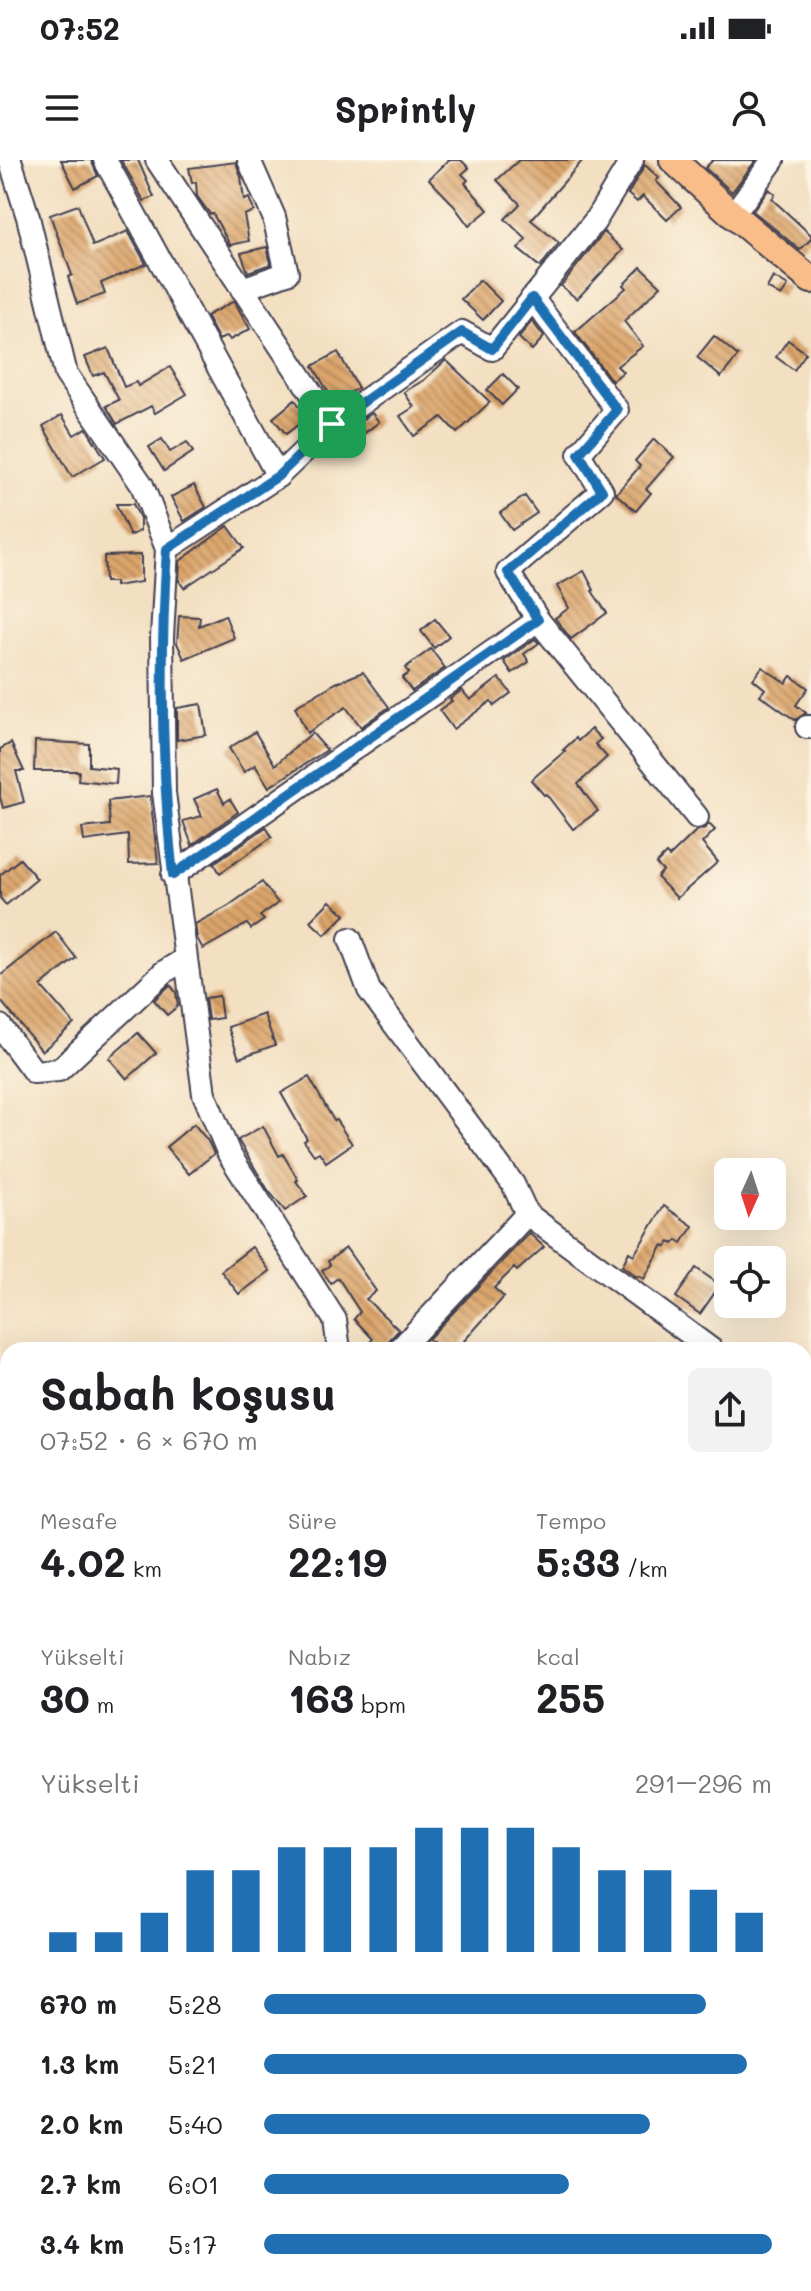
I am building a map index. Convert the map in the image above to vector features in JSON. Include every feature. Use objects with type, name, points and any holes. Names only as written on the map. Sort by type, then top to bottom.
[{"type":"main road","points":[[673,160],[811,280]]},
{"type":"street","points":[[10,160],[28,217],[66,374],[142,485],[167,549],[162,637],[164,793],[204,1094],[229,1154],[335,1320],[338,1342]]},
{"type":"street","points":[[105,160],[278,476]]},
{"type":"street","points":[[157,160],[332,424]]},
{"type":"street","points":[[242,289],[287,273],[274,217],[249,160]]},
{"type":"street","points":[[167,549],[278,476],[332,424],[462,332],[492,349],[595,221],[632,160]]},
{"type":"street","points":[[733,215],[773,160]]},
{"type":"street","points":[[532,298],[617,410],[579,454],[602,491],[508,572],[538,620],[697,817]]},
{"type":"street","points":[[173,875],[538,620]]},
{"type":"street","points":[[350,939],[369,990],[513,1184],[527,1214],[701,1342]]},
{"type":"street","points":[[0,1026],[34,1072],[59,1070],[164,972],[185,959]]},
{"type":"street","points":[[407,1342],[527,1214]]},
{"type":"building","points":[[61,160],[91,160],[98,176],[75,188]]},
{"type":"building","points":[[121,160],[138,160],[154,197],[144,201]]},
{"type":"building","points":[[449,160],[461,160],[469,168],[462,174],[468,180],[465,183],[488,210],[469,226],[429,179]]},
{"type":"building","points":[[519,160],[583,160],[531,220],[559,243],[540,267],[518,249],[526,239],[505,219],[520,204],[497,180]]},
{"type":"building","points":[[713,160],[756,160],[732,192],[705,168]]},
{"type":"building","points":[[236,162],[244,200],[249,198],[254,211],[244,215],[249,241],[230,245],[213,214],[197,196],[196,182],[192,183],[189,168]]},
{"type":"building","points":[[645,165],[681,207],[667,220],[643,196],[637,202],[628,194]]},
{"type":"building","points":[[769,189],[775,194],[772,199],[811,235],[800,250],[753,211]]},
{"type":"building","points":[[78,205],[93,246],[128,231],[146,264],[101,283],[105,294],[77,304],[68,277],[72,275],[50,215]]},
{"type":"building","points":[[604,232],[623,250],[577,299],[561,286]]},
{"type":"building","points":[[267,247],[271,264],[248,272],[241,253]]},
{"type":"building","points":[[641,267],[661,286],[624,321],[643,346],[617,366],[623,372],[612,381],[575,332],[626,288],[623,285]]},
{"type":"building","points":[[773,277],[788,286],[781,296],[767,288]]},
{"type":"building","points":[[480,280],[501,301],[483,320],[461,299]]},
{"type":"building","points":[[234,301],[250,329],[230,340],[227,336],[219,340],[206,316]]},
{"type":"building","points":[[532,321],[544,337],[532,350],[519,338]]},
{"type":"building","points":[[714,336],[738,356],[721,377],[697,357]]},
{"type":"building","points":[[788,340],[806,353],[794,370],[776,357]]},
{"type":"building","points":[[108,348],[124,387],[136,382],[138,386],[170,367],[187,394],[155,413],[151,406],[117,424],[106,406],[119,400],[104,372],[93,376],[85,357]]},
{"type":"building","points":[[338,352],[358,388],[334,402],[313,366]]},
{"type":"building","points":[[446,360],[490,402],[457,433],[442,417],[414,436],[400,416],[414,407],[404,392],[424,380]]},
{"type":"building","points":[[503,374],[518,389],[502,405],[487,390]]},
{"type":"building","points":[[295,400],[308,417],[286,434],[273,418]]},
{"type":"building","points":[[372,413],[379,422],[358,438],[350,428]]},
{"type":"building","points":[[62,415],[74,435],[86,428],[105,458],[72,477],[43,426]]},
{"type":"building","points":[[162,439],[170,452],[187,442],[193,452],[164,471],[149,447]]},
{"type":"building","points":[[654,439],[674,457],[646,489],[651,493],[636,511],[616,494],[640,466],[635,461]]},
{"type":"building","points":[[194,485],[206,507],[184,521],[171,497]]},
{"type":"building","points":[[525,496],[537,513],[512,530],[500,513]]},
{"type":"building","points":[[116,504],[133,504],[140,518],[140,531],[130,536]]},
{"type":"building","points":[[228,526],[244,548],[184,588],[179,581],[180,561]]},
{"type":"building","points":[[141,555],[141,582],[115,586],[115,582],[105,582],[104,556]]},
{"type":"building","points":[[584,571],[592,591],[607,613],[571,639],[555,618],[569,608],[557,586]]},
{"type":"building","points":[[225,615],[234,638],[184,659],[177,643],[179,616],[200,617],[199,626]]},
{"type":"building","points":[[435,619],[449,636],[434,648],[421,631]]},
{"type":"building","points":[[535,639],[539,643],[524,654],[529,662],[512,673],[504,661]]},
{"type":"building","points":[[431,649],[445,668],[412,691],[402,678],[409,673],[405,668]]},
{"type":"building","points":[[762,667],[786,683],[791,676],[808,688],[796,705],[806,713],[795,720],[760,695],[765,689],[753,679]]},
{"type":"building","points":[[363,672],[389,707],[361,727],[346,707],[307,733],[295,707],[336,683]]},
{"type":"building","points":[[499,678],[511,693],[494,706],[491,701],[453,729],[439,710],[462,690],[470,700]]},
{"type":"building","points":[[201,704],[206,735],[177,740],[177,708]]},
{"type":"building","points":[[591,729],[601,739],[595,744],[607,757],[578,784],[598,811],[573,829],[531,780],[576,738],[578,741]]},
{"type":"building","points":[[255,732],[275,765],[312,733],[327,750],[269,787],[255,765],[244,772],[229,748]]},
{"type":"building","points":[[35,741],[89,744],[89,766],[117,769],[116,784],[78,780],[79,771],[34,771]]},
{"type":"building","points":[[11,743],[24,771],[16,771],[24,802],[3,808],[0,797],[0,749]]},
{"type":"building","points":[[217,789],[224,803],[230,799],[238,812],[192,845],[183,821],[202,816],[194,799]]},
{"type":"building","points":[[150,796],[158,863],[129,864],[128,835],[84,841],[82,828],[110,825],[108,801]]},
{"type":"building","points":[[709,824],[715,830],[702,843],[718,862],[677,898],[657,877],[663,871],[656,864]]},
{"type":"building","points":[[266,827],[272,837],[220,873],[214,863]]},
{"type":"building","points":[[20,859],[37,879],[6,905],[0,898],[0,875]]},
{"type":"building","points":[[262,882],[278,903],[260,916],[264,920],[251,929],[247,924],[203,949],[195,924],[227,907]]},
{"type":"building","points":[[330,901],[345,915],[325,935],[310,921]]},
{"type":"building","points":[[56,932],[76,958],[41,986],[74,1024],[42,1051],[0,1000],[0,976]]},
{"type":"building","points":[[170,985],[176,992],[178,1006],[167,1015],[154,1000]]},
{"type":"building","points":[[219,996],[222,1018],[208,1020],[205,998]]},
{"type":"building","points":[[264,1014],[275,1045],[239,1058],[228,1027]]},
{"type":"building","points":[[138,1033],[156,1053],[127,1079],[109,1058]]},
{"type":"building","points":[[309,1077],[334,1121],[352,1144],[326,1162],[319,1152],[314,1155],[304,1141],[307,1139],[281,1093]]},
{"type":"building","points":[[194,1124],[214,1154],[189,1174],[166,1147]]},
{"type":"building","points":[[263,1126],[279,1156],[283,1154],[307,1196],[285,1211],[268,1190],[238,1140]]},
{"type":"building","points":[[664,1206],[693,1226],[682,1243],[677,1240],[666,1247],[663,1245],[644,1279],[637,1277],[622,1266],[629,1252],[634,1255]]},
{"type":"building","points":[[529,1233],[544,1247],[517,1271],[514,1268],[494,1288],[504,1297],[463,1342],[432,1342],[428,1339]]},
{"type":"building","points":[[252,1247],[270,1271],[239,1294],[221,1271]]},
{"type":"building","points":[[346,1248],[376,1291],[366,1299],[399,1330],[388,1342],[370,1342],[373,1339],[354,1319],[360,1312],[338,1278],[331,1283],[322,1271],[330,1265],[328,1261]]},
{"type":"building","points":[[696,1268],[714,1281],[714,1294],[700,1314],[676,1297]]},
{"type":"route","points":[[532,298],[617,410],[579,454],[602,491],[508,572],[538,620],[173,875],[164,793],[162,637],[167,549],[278,476],[332,424],[462,332],[492,349],[532,298]]}]
